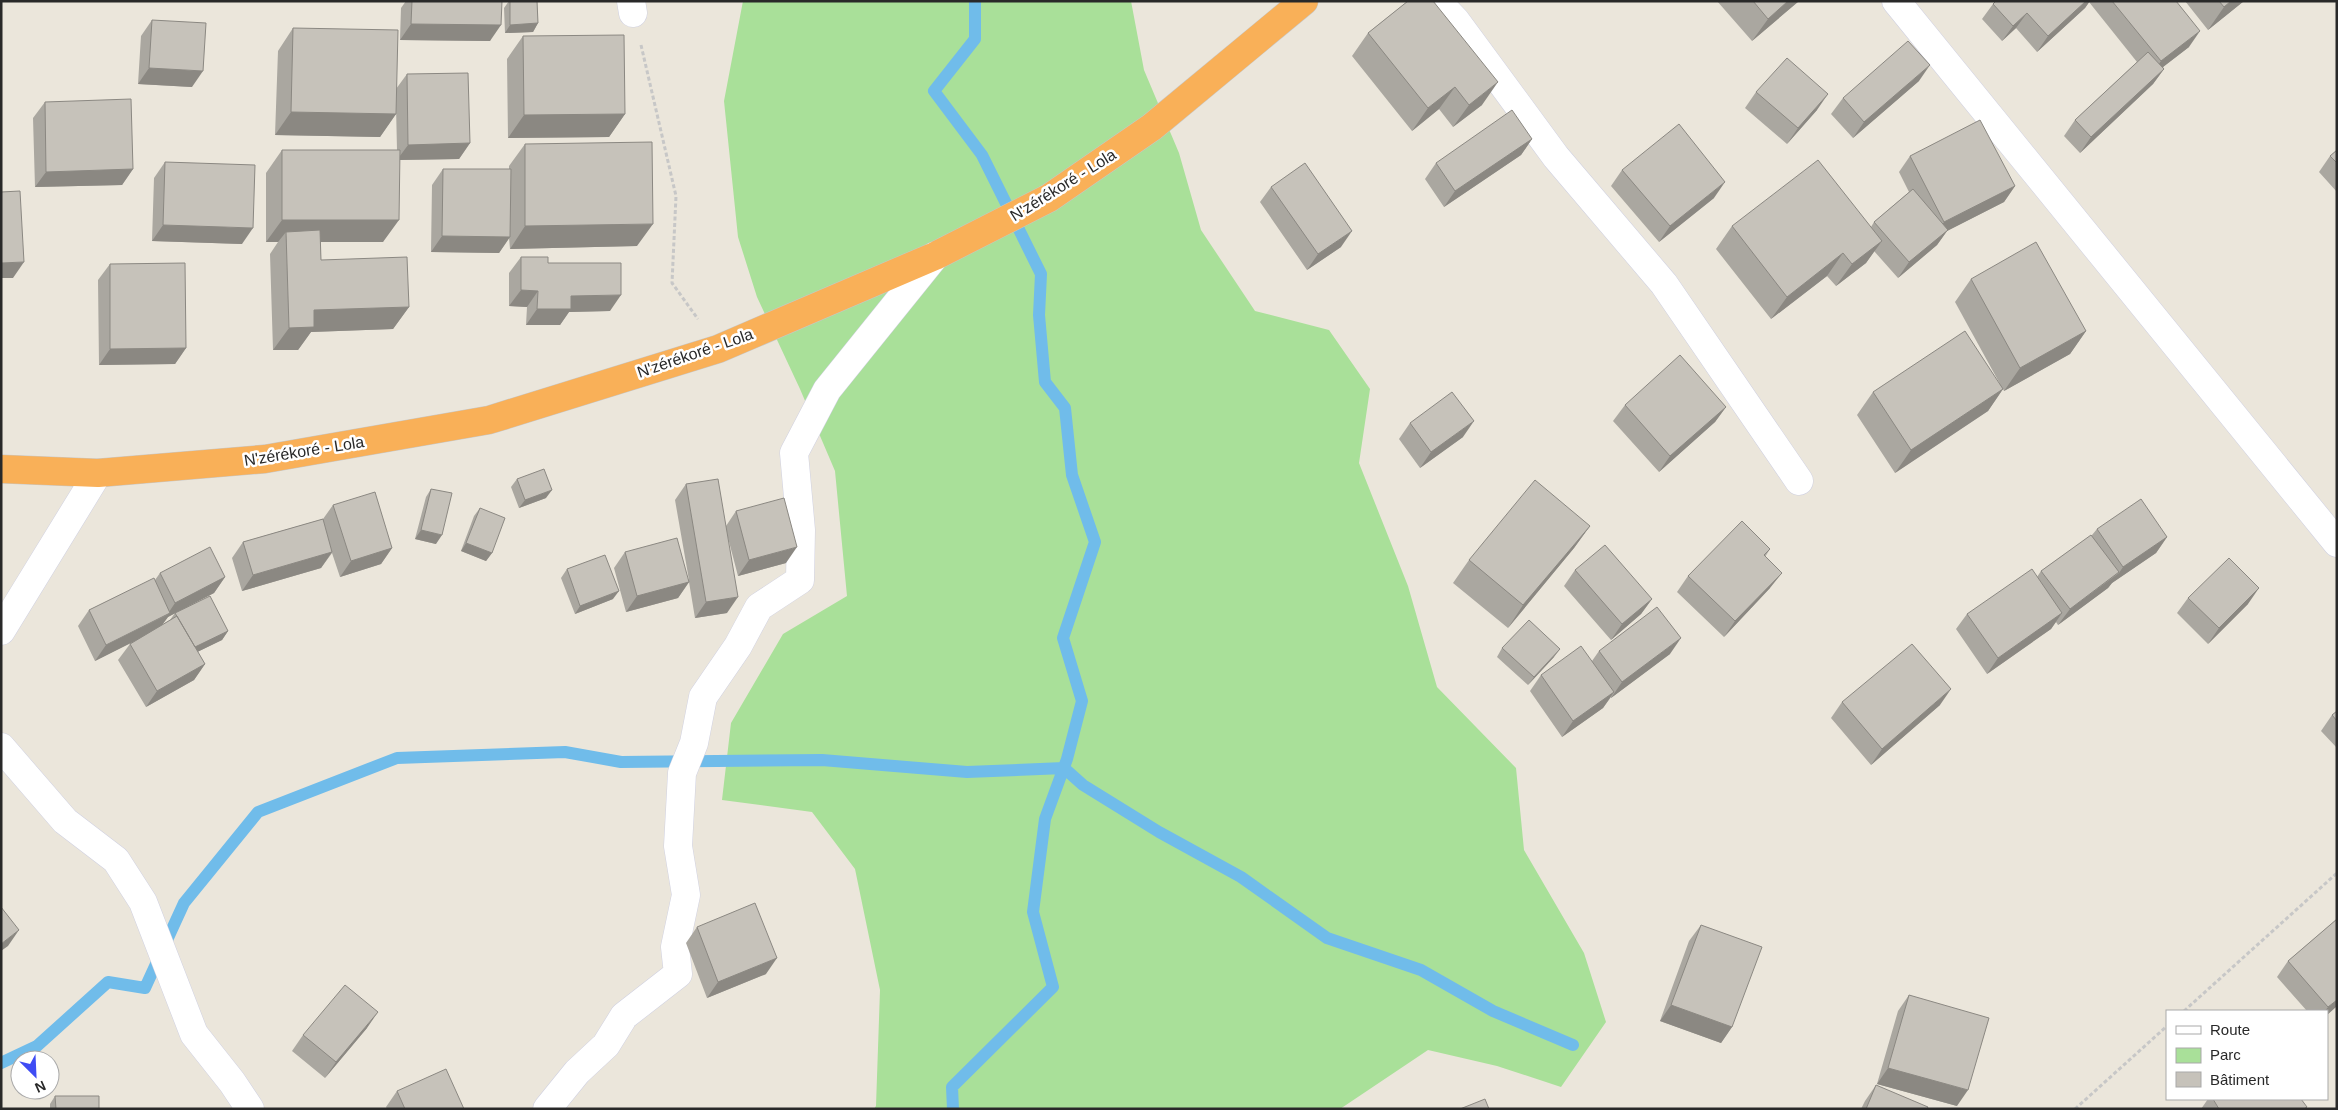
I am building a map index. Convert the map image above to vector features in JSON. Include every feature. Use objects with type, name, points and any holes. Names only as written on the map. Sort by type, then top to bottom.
[{"type":"highway","name":"N'zérékoré - Lola","points":[[1,469],[98,473],[265,459],[489,420],[718,349],[935,256],[990,230],[1049,198],[1152,127],[1304,1]]},
{"type":"street","points":[[1437,1],[1456,22],[1556,157],[1664,284],[1799,481]]},
{"type":"street","points":[[1896,1],[2337,543]]},
{"type":"street","points":[[546,1109],[577,1072],[606,1045],[624,1016],[678,974],[675,947],[686,895],[678,846],[682,773],[694,743],[703,697],[738,646],[759,607],[800,580],[801,530],[794,453],[798,445],[827,390],[935,256]]},
{"type":"street","points":[[1,631],[98,473]]},
{"type":"street","points":[[1,747],[65,821],[116,860],[143,902],[194,1034],[232,1082],[250,1109]]},
{"type":"path","points":[[632,7],[676,196],[672,283],[718,349]]},
{"type":"path","points":[[2185,1010],[2337,873]]},
{"type":"path","points":[[2075,1109],[2166,1027]]},
{"type":"green space","points":[[743,1],[1131,1],[1144,70],[1179,153],[1201,230],[1255,311],[1329,330],[1370,389],[1359,463],[1408,586],[1437,687],[1516,768],[1524,850],[1584,953],[1606,1022],[1561,1087],[1497,1066],[1428,1050],[1340,1109],[874,1109],[876,1106],[880,990],[855,869],[812,812],[722,800],[731,723],[783,634],[847,596],[835,471],[800,389],[757,297],[738,237],[724,101]]},
{"type":"building","points":[[412,1],[502,1],[501,25],[411,24]]},
{"type":"building","points":[[510,1],[537,1],[538,23],[510,25]]},
{"type":"building","points":[[1408,1],[1433,1],[1498,82],[1469,105],[1455,87],[1428,108],[1368,33]]},
{"type":"building","points":[[1753,1],[1788,1],[1768,19]]},
{"type":"building","points":[[1996,1],[2086,1],[2048,36],[2027,13],[2013,26],[1993,4]]},
{"type":"building","points":[[2112,1],[2176,1],[2200,31],[2161,61]]},
{"type":"building","points":[[2219,1],[2231,1],[2224,7]]},
{"type":"building","points":[[152,20],[206,23],[203,71],[149,68]]},
{"type":"building","points":[[293,28],[398,30],[396,114],[291,112]]},
{"type":"building","points":[[624,35],[625,114],[524,115],[523,36]]},
{"type":"building","points":[[1908,41],[1930,65],[1864,122],[1843,98]]},
{"type":"building","points":[[2148,52],[2164,69],[2091,137],[2075,120]]},
{"type":"building","points":[[1787,58],[1828,94],[1798,128],[1756,92]]},
{"type":"building","points":[[468,73],[470,143],[408,145],[407,74]]},
{"type":"building","points":[[131,99],[133,169],[46,172],[45,102]]},
{"type":"building","points":[[1512,110],[1532,139],[1455,191],[1436,163]]},
{"type":"building","points":[[1980,120],[2015,186],[1944,222],[1910,156]]},
{"type":"building","points":[[1679,124],[1725,182],[1670,226],[1622,170]]},
{"type":"building","points":[[652,142],[653,224],[525,226],[525,144]]},
{"type":"building","points":[[282,150],[400,150],[399,220],[282,220]]},
{"type":"building","points":[[2337,150],[2337,163],[2330,156]]},
{"type":"building","points":[[1818,160],[1882,241],[1852,264],[1843,253],[1787,297],[1732,226]]},
{"type":"building","points":[[165,162],[255,165],[253,228],[163,225]]},
{"type":"building","points":[[1305,163],[1352,231],[1318,254],[1271,187]]},
{"type":"building","points":[[443,169],[511,169],[510,237],[442,236]]},
{"type":"building","points":[[1913,189],[1948,230],[1909,262],[1874,222]]},
{"type":"building","points":[[20,191],[24,262],[1,263],[1,192]]},
{"type":"building","points":[[320,230],[321,260],[407,257],[409,307],[314,310],[314,327],[289,328],[286,232]]},
{"type":"building","points":[[2036,242],[2086,331],[2020,368],[1971,279]]},
{"type":"building","points":[[521,257],[548,257],[548,263],[621,263],[621,295],[571,296],[571,309],[537,309],[538,291],[521,290]]},
{"type":"building","points":[[185,263],[186,348],[110,349],[110,264]]},
{"type":"building","points":[[1965,331],[2003,389],[1911,450],[1873,392]]},
{"type":"building","points":[[1680,355],[1726,407],[1670,456],[1625,405]]},
{"type":"building","points":[[1452,392],[1474,421],[1431,452],[1410,423]]},
{"type":"building","points":[[544,469],[552,490],[525,500],[517,479]]},
{"type":"building","points":[[718,479],[738,597],[706,602],[686,484]]},
{"type":"building","points":[[1535,480],[1590,526],[1523,605],[1469,560]]},
{"type":"building","points":[[431,489],[452,493],[442,535],[421,530]]},
{"type":"building","points":[[375,492],[392,548],[351,561],[333,505]]},
{"type":"building","points":[[784,498],[797,547],[749,560],[736,511]]},
{"type":"building","points":[[2141,499],[2167,537],[2123,567],[2097,529]]},
{"type":"building","points":[[480,508],[505,518],[492,553],[466,543]]},
{"type":"building","points":[[323,519],[332,552],[253,575],[243,542]]},
{"type":"building","points":[[1742,521],[1770,549],[1764,555],[1782,573],[1735,621],[1688,576]]},
{"type":"building","points":[[2091,535],[2119,572],[2070,609],[2041,571]]},
{"type":"building","points":[[677,538],[689,582],[637,596],[625,552]]},
{"type":"building","points":[[1605,545],[1652,599],[1622,624],[1575,570]]},
{"type":"building","points":[[210,547],[225,577],[175,603],[160,573]]},
{"type":"building","points":[[605,555],[619,591],[580,606],[567,569]]},
{"type":"building","points":[[2229,558],[2259,588],[2219,628],[2188,598]]},
{"type":"building","points":[[2032,569],[2062,613],[1998,658],[1967,614]]},
{"type":"building","points":[[154,578],[170,613],[106,645],[89,610]]},
{"type":"building","points":[[210,596],[228,631],[195,647],[175,613]]},
{"type":"building","points":[[1657,607],[1681,638],[1622,682],[1599,651]]},
{"type":"building","points":[[177,616],[205,664],[157,691],[130,644]]},
{"type":"building","points":[[1529,620],[1560,649],[1534,677],[1502,648]]},
{"type":"building","points":[[1912,644],[1951,689],[1882,749],[1842,702]]},
{"type":"building","points":[[1581,646],[1614,692],[1573,721],[1541,675]]},
{"type":"building","points":[[2337,711],[2337,721],[2332,715]]},
{"type":"building","points":[[755,903],[777,958],[718,982],[697,927]]},
{"type":"building","points":[[1,907],[19,930],[1,944]]},
{"type":"building","points":[[2337,919],[2337,1000],[2328,1007],[2288,961]]},
{"type":"building","points":[[1701,925],[1762,947],[1732,1027],[1671,1005]]},
{"type":"building","points":[[345,985],[378,1012],[336,1062],[303,1035]]},
{"type":"building","points":[[1909,995],[1989,1018],[1968,1090],[1888,1068]]},
{"type":"building","points":[[446,1069],[464,1109],[405,1109],[397,1091]]},
{"type":"building","points":[[1876,1085],[1928,1107],[1927,1109],[1866,1109]]},
{"type":"building","points":[[60,1096],[99,1096],[99,1109],[56,1109],[55,1100],[60,1100]]},
{"type":"building","points":[[1485,1099],[1489,1109],[1460,1109]]},
{"type":"building","points":[[2214,1100],[2302,1100],[2307,1107],[2304,1109],[2219,1109]]},
{"type":"waterway","points":[[953,1109],[952,1087],[1053,987],[1033,912],[1045,819],[1067,759],[1082,701],[1063,638],[1095,542],[1072,475],[1065,408],[1045,382],[1039,315],[1041,274],[982,155],[934,91],[975,39],[975,1]]},
{"type":"waterway","points":[[1,1063],[37,1046],[108,982],[145,988],[184,903],[258,812],[397,758],[565,752],[621,762],[822,760],[967,772],[1064,768],[1083,785],[1159,832],[1241,877],[1327,938],[1421,970],[1493,1011],[1573,1045]]}]
